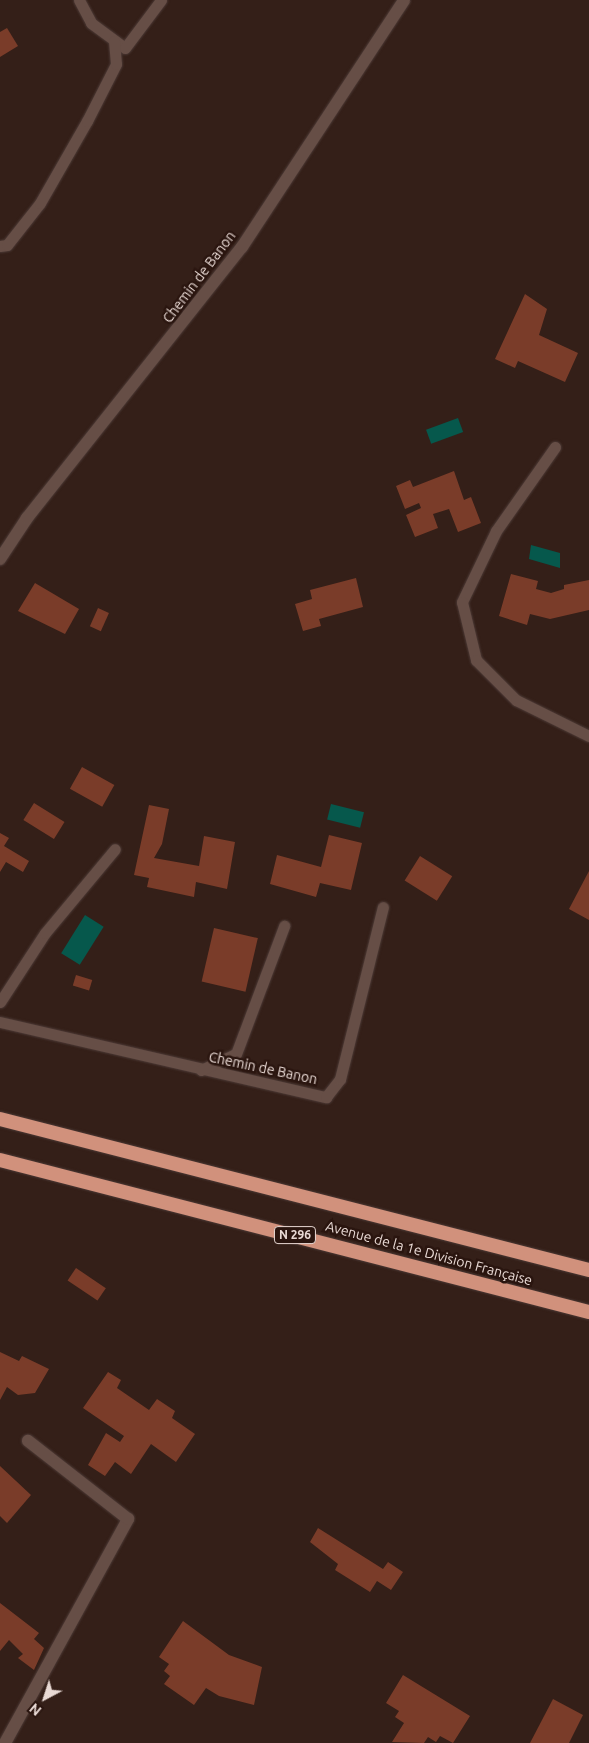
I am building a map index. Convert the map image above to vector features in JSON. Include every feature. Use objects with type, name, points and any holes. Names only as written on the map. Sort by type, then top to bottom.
[{"type":"highway","name":"Avenue de la 1e Division Française","points":[[0,1119],[589,1270]]},
{"type":"highway","name":"Avenue de la 1e Division Française","points":[[0,1160],[589,1312]]},
{"type":"street","name":"Chemin de Banon","points":[[0,559],[27,518],[242,247],[404,0]]},
{"type":"street","points":[[5,1743],[128,1519],[28,1441]]},
{"type":"lane","points":[[79,0],[91,23],[125,48],[161,0]]},
{"type":"lane","points":[[0,246],[7,245],[40,203],[86,121],[116,64],[114,41]]},
{"type":"lane","points":[[555,447],[496,531],[462,602],[476,660],[516,700],[589,736]]},
{"type":"lane","points":[[0,1002],[45,933],[115,849]]},
{"type":"lane","name":"Chemin de Banon","points":[[0,1022],[201,1070],[326,1097],[340,1079],[383,907]]},
{"type":"lane","points":[[201,1070],[236,1054],[284,926]]},
{"type":"water","points":[[458,418],[463,432],[431,444],[426,430]]},
{"type":"water","points":[[531,545],[560,553],[560,568],[529,559]]},
{"type":"water","points":[[331,804],[364,812],[360,828],[327,820]]},
{"type":"water","points":[[85,915],[104,927],[80,965],[61,953]]},
{"type":"building","points":[[7,28],[18,46],[0,57],[0,32]]},
{"type":"building","points":[[525,294],[547,309],[539,335],[578,353],[565,382],[518,361],[515,368],[495,359]]},
{"type":"building","points":[[454,471],[464,500],[471,497],[481,523],[458,532],[449,509],[433,514],[438,528],[415,537],[406,515],[421,508],[419,503],[405,509],[396,486],[410,480],[413,487]]},
{"type":"building","points":[[511,574],[538,581],[536,589],[551,593],[564,589],[564,585],[589,580],[589,610],[550,619],[530,614],[527,625],[499,616]]},
{"type":"building","points":[[356,578],[363,607],[319,619],[321,626],[303,631],[295,604],[312,599],[310,590]]},
{"type":"building","points":[[35,583],[79,609],[65,634],[18,611]]},
{"type":"building","points":[[98,608],[109,613],[101,631],[90,626]]},
{"type":"building","points":[[82,767],[114,785],[102,807],[70,789]]},
{"type":"building","points":[[34,803],[65,822],[54,839],[23,820]]},
{"type":"building","points":[[149,805],[169,809],[162,844],[154,858],[199,866],[204,836],[235,842],[227,889],[196,882],[194,897],[147,887],[149,878],[134,875]]},
{"type":"building","points":[[0,833],[9,838],[4,846],[29,861],[23,872],[6,862],[0,872]]},
{"type":"building","points":[[329,835],[362,843],[351,890],[320,883],[316,897],[270,884],[277,855],[321,867]]},
{"type":"building","points":[[420,856],[452,876],[437,901],[405,881]]},
{"type":"building","points":[[589,871],[589,920],[569,909]]},
{"type":"building","points":[[214,928],[258,938],[245,992],[202,982]]},
{"type":"building","points":[[76,975],[92,980],[89,990],[73,986]]},
{"type":"building","points":[[76,1268],[106,1288],[97,1301],[68,1280]]},
{"type":"building","points":[[0,1352],[19,1361],[22,1356],[49,1369],[35,1393],[18,1395],[7,1387],[0,1400]]},
{"type":"building","points":[[108,1372],[121,1380],[117,1388],[149,1410],[157,1399],[175,1411],[172,1418],[195,1434],[176,1462],[151,1444],[131,1474],[115,1462],[105,1476],[88,1465],[106,1433],[120,1442],[124,1436],[83,1408]]},
{"type":"building","points":[[0,1466],[31,1495],[7,1523],[0,1516]]},
{"type":"building","points":[[318,1528],[383,1569],[388,1562],[403,1572],[391,1590],[377,1581],[370,1592],[335,1570],[338,1564],[310,1542]]},
{"type":"building","points":[[0,1603],[39,1633],[34,1639],[44,1648],[34,1670],[18,1658],[23,1654],[9,1640],[0,1651]]},
{"type":"building","points":[[183,1621],[229,1655],[262,1667],[254,1705],[219,1696],[206,1688],[194,1705],[164,1684],[170,1676],[164,1671],[169,1664],[159,1657]]},
{"type":"building","points":[[403,1675],[470,1716],[453,1743],[440,1736],[436,1742],[428,1737],[424,1743],[392,1742],[404,1723],[395,1717],[399,1711],[386,1703]]},
{"type":"building","points":[[553,1699],[583,1715],[569,1743],[530,1743]]}]
